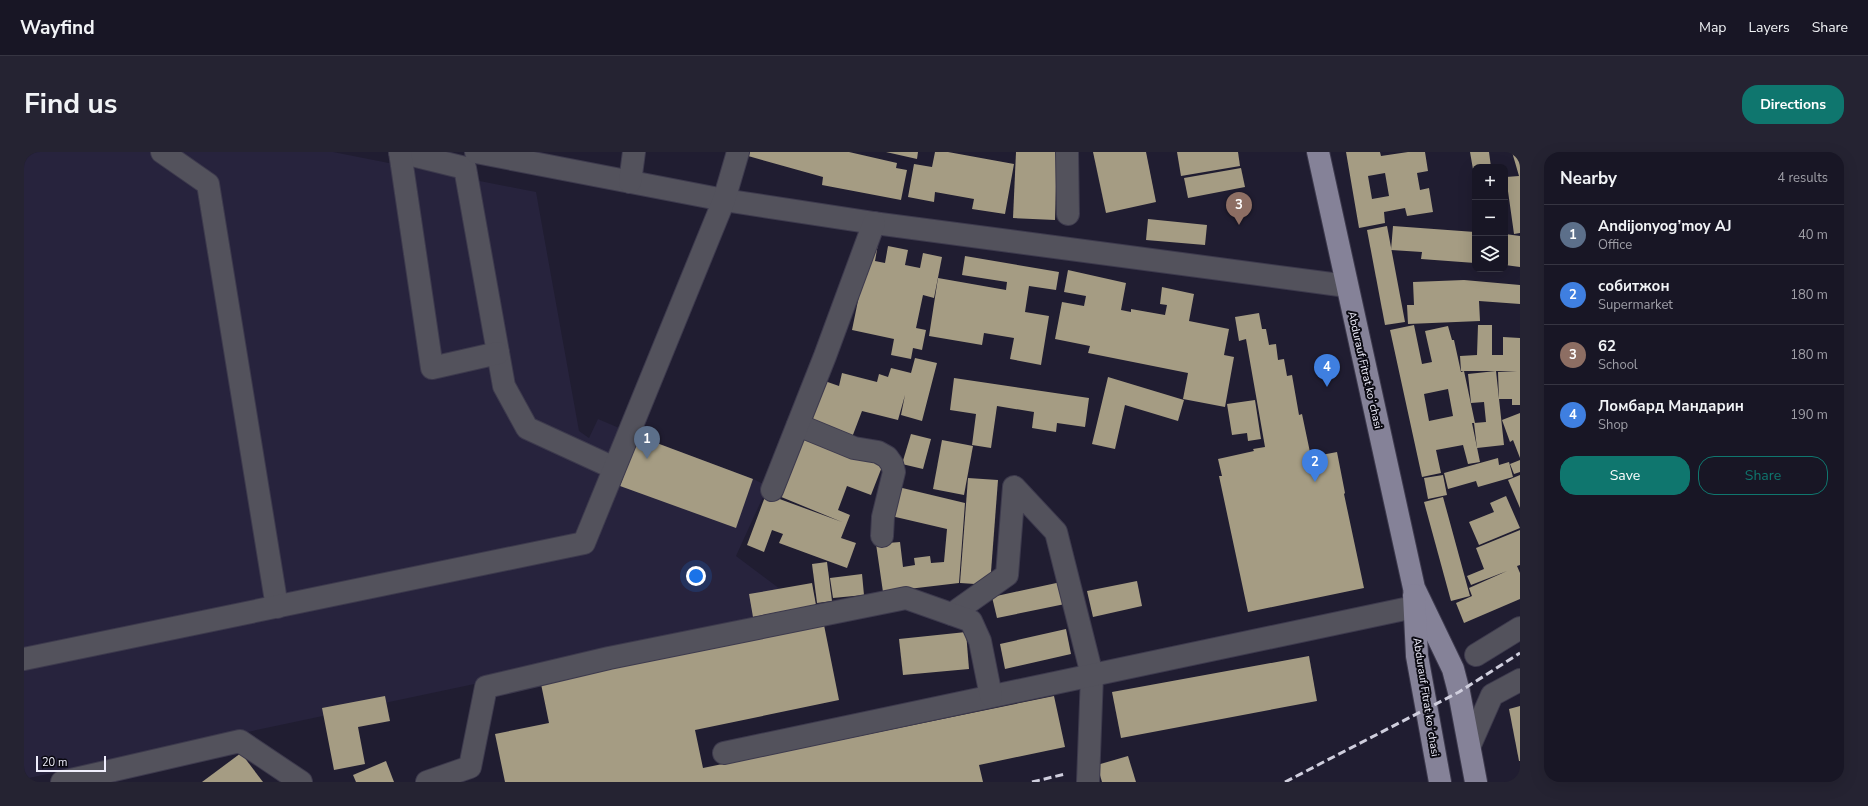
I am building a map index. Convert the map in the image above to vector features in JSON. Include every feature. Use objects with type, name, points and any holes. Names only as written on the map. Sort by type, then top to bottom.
[{"type":"main road","name":"Abdurauf Fitrat koʻchasi","points":[[1318,152],[1414,597],[1417,656],[1440,782]]},
{"type":"main road","name":"Abdurauf Fitrat koʻchasi","points":[[1414,597],[1453,670],[1470,745],[1476,782]]},
{"type":"street","points":[[164,152],[208,184],[277,607]]},
{"type":"street","points":[[498,353],[432,368],[400,152],[465,168],[504,386],[527,428],[614,468]]},
{"type":"street","points":[[476,152],[724,200],[874,222],[1347,286]]},
{"type":"street","points":[[630,182],[634,152]]},
{"type":"street","points":[[24,659],[584,543],[724,200],[738,152]]},
{"type":"street","points":[[1067,152],[1068,214]]},
{"type":"street","points":[[772,490],[874,222]]},
{"type":"street","points":[[798,425],[854,448],[878,452],[887,457],[892,464],[894,472],[883,517],[882,536]]},
{"type":"street","points":[[952,614],[1007,575],[1014,487],[1056,532],[1092,675],[1088,782]]},
{"type":"street","points":[[724,752],[1092,675],[1414,597]]},
{"type":"street","points":[[427,782],[470,767],[486,687],[609,658],[906,598],[971,621],[980,641],[992,696]]},
{"type":"street","points":[[1476,655],[1520,628]]},
{"type":"street","points":[[1470,745],[1492,695],[1520,680]]},
{"type":"street","points":[[62,782],[240,741],[301,782]]},
{"type":"shaded area","points":[[24,152],[333,152],[536,192],[579,431],[589,438],[598,419],[768,486],[736,556],[812,613],[24,779]]},
{"type":"building","points":[[742,152],[849,152],[897,163],[896,168],[907,170],[901,200],[822,185],[823,177],[741,154]]},
{"type":"building","points":[[886,152],[918,152],[917,159]]},
{"type":"building","points":[[935,152],[948,152],[1014,164],[1005,214],[972,209],[974,199],[935,192],[934,202],[908,197],[914,164],[932,167]]},
{"type":"building","points":[[1016,152],[1057,152],[1055,220],[1013,218]]},
{"type":"building","points":[[1093,152],[1146,152],[1156,202],[1106,213]]},
{"type":"building","points":[[1177,152],[1238,152],[1240,166],[1181,176]]},
{"type":"building","points":[[1346,152],[1380,152],[1381,156],[1408,152],[1425,152],[1428,171],[1417,173],[1420,190],[1429,188],[1433,212],[1407,216],[1405,208],[1384,212],[1385,223],[1359,228]],"holes":[[[1385,173],[1389,196],[1372,199],[1368,176]]]},
{"type":"building","points":[[1470,152],[1489,152],[1491,164],[1472,164]]},
{"type":"building","points":[[1512,152],[1520,152],[1520,233],[1514,234],[1508,191],[1508,177],[1519,176]]},
{"type":"building","points":[[1241,168],[1245,187],[1188,198],[1184,178]]},
{"type":"building","points":[[1148,219],[1207,225],[1205,245],[1146,240]]},
{"type":"building","points":[[1387,226],[1405,322],[1385,325],[1367,230]]},
{"type":"building","points":[[1393,226],[1472,232],[1472,263],[1421,259],[1422,252],[1391,250]]},
{"type":"building","points":[[1508,234],[1520,236],[1520,267],[1508,265]]},
{"type":"building","points":[[870,242],[878,244],[875,261],[885,263],[888,246],[908,250],[905,265],[920,268],[923,253],[942,257],[934,298],[923,295],[916,328],[926,330],[922,350],[913,348],[911,359],[891,355],[894,339],[852,330]]},
{"type":"building","points":[[965,256],[1059,272],[1056,290],[1029,286],[1025,312],[1049,316],[1041,365],[1010,359],[1014,338],[984,333],[982,345],[929,336],[938,278],[1006,290],[1007,282],[962,275]]},
{"type":"building","points":[[1068,270],[1126,283],[1121,310],[1131,312],[1131,309],[1165,315],[1167,305],[1160,304],[1162,287],[1194,294],[1189,321],[1229,329],[1224,355],[1234,357],[1225,407],[1183,399],[1188,373],[1088,353],[1090,346],[1055,339],[1062,302],[1084,306],[1086,296],[1064,292]]},
{"type":"building","points":[[1464,280],[1520,285],[1520,304],[1479,301],[1480,321],[1408,324],[1407,305],[1414,305],[1413,282]]},
{"type":"building","points":[[1259,313],[1262,329],[1266,329],[1269,345],[1276,344],[1278,360],[1284,359],[1287,376],[1292,375],[1299,415],[1302,414],[1311,457],[1337,452],[1344,494],[1364,588],[1248,612],[1219,476],[1222,476],[1218,459],[1265,447],[1246,339],[1239,341],[1235,317]]},
{"type":"building","points":[[1414,325],[1422,364],[1432,362],[1425,331],[1448,326],[1452,340],[1454,340],[1461,372],[1464,371],[1475,423],[1472,423],[1480,462],[1468,464],[1463,445],[1436,450],[1441,473],[1422,477],[1390,330]],"holes":[[[1448,389],[1453,416],[1429,421],[1424,394]]]},
{"type":"building","points":[[1478,325],[1492,325],[1492,355],[1503,355],[1503,337],[1520,338],[1520,405],[1512,405],[1512,399],[1499,399],[1498,372],[1517,371],[1461,371],[1460,356],[1477,355]]},
{"type":"building","points":[[915,358],[937,363],[922,421],[901,415],[905,395],[898,420],[862,411],[851,440],[804,424],[819,379],[839,386],[842,373],[877,382],[879,374],[888,377],[891,368],[911,373]]},
{"type":"building","points":[[1496,371],[1504,445],[1477,448],[1474,423],[1486,422],[1484,402],[1471,403],[1468,374]]},
{"type":"building","points":[[1108,377],[1184,400],[1178,421],[1125,405],[1115,449],[1092,444]]},
{"type":"building","points":[[954,378],[1089,398],[1085,427],[1057,423],[1056,432],[1032,428],[1034,412],[997,406],[991,448],[972,445],[976,414],[950,410]]},
{"type":"building","points":[[1255,400],[1261,439],[1248,441],[1247,433],[1232,435],[1227,404]]},
{"type":"building","points":[[1520,413],[1520,458],[1513,440],[1510,442],[1502,420]]},
{"type":"building","points":[[799,430],[885,459],[871,495],[847,486],[838,510],[850,515],[841,538],[856,543],[847,568],[779,543],[783,534],[772,530],[764,552],[747,545],[766,494],[842,522],[774,494]]},
{"type":"building","points":[[911,434],[931,439],[923,469],[902,464]]},
{"type":"building","points":[[638,436],[753,479],[736,528],[620,486]]},
{"type":"building","points":[[942,440],[973,446],[964,495],[933,489]]},
{"type":"building","points":[[1498,458],[1499,465],[1509,462],[1513,477],[1478,487],[1476,481],[1448,489],[1444,473]]},
{"type":"building","points":[[1520,460],[1520,472],[1514,474],[1510,464]]},
{"type":"building","points":[[1443,475],[1447,495],[1428,499],[1424,478]]},
{"type":"building","points":[[1520,475],[1520,508],[1508,480]]},
{"type":"building","points":[[968,478],[998,480],[990,585],[960,583]]},
{"type":"building","points":[[894,486],[965,503],[959,583],[883,592],[876,544],[900,542],[903,567],[915,565],[914,558],[930,556],[931,563],[944,562],[947,529],[887,515]]},
{"type":"building","points":[[1506,496],[1520,528],[1479,545],[1469,522],[1494,512],[1490,503]]},
{"type":"building","points":[[1443,497],[1470,596],[1451,601],[1424,502]]},
{"type":"building","points":[[1520,530],[1520,565],[1517,566],[1520,573],[1520,599],[1464,623],[1456,603],[1472,596],[1469,588],[1507,571],[1471,585],[1467,576],[1484,569],[1476,548]]},
{"type":"building","points":[[827,562],[832,601],[817,603],[812,564]]},
{"type":"building","points":[[862,574],[864,595],[833,598],[830,578]]},
{"type":"building","points":[[1137,581],[1142,606],[1093,617],[1087,591]]},
{"type":"building","points":[[1061,582],[1065,604],[997,618],[992,597]]},
{"type":"building","points":[[812,583],[816,605],[753,617],[749,594]]},
{"type":"building","points":[[823,620],[839,700],[695,730],[703,768],[1054,696],[1065,747],[979,765],[983,782],[505,782],[495,734],[549,723],[540,679]]},
{"type":"building","points":[[1066,629],[1071,654],[1005,669],[1000,644]]},
{"type":"building","points":[[966,632],[969,669],[903,675],[899,639]]},
{"type":"building","points":[[1309,656],[1317,701],[1121,738],[1112,692]]},
{"type":"building","points":[[385,696],[390,721],[358,727],[365,764],[334,770],[322,708]]},
{"type":"building","points":[[1520,706],[1520,761],[1519,761],[1509,709]]},
{"type":"building","points":[[241,753],[263,782],[202,782]]},
{"type":"building","points":[[1128,756],[1136,782],[1102,782],[1097,765]]},
{"type":"building","points":[[386,761],[394,782],[356,782],[353,775]]},
{"type":"railway","points":[[1285,782],[1459,692],[1520,653]]},
{"type":"railway","points":[[1032,782],[1065,774]]},
{"type":"place","name":"62","points":[[1239,225]]},
{"type":"place","name":"Ломбард Мандарин","points":[[1327,387]]},
{"type":"place","name":"Andijonyog’moy AJ","points":[[647,459]]},
{"type":"place","name":"собитжон","points":[[1315,482]]}]
